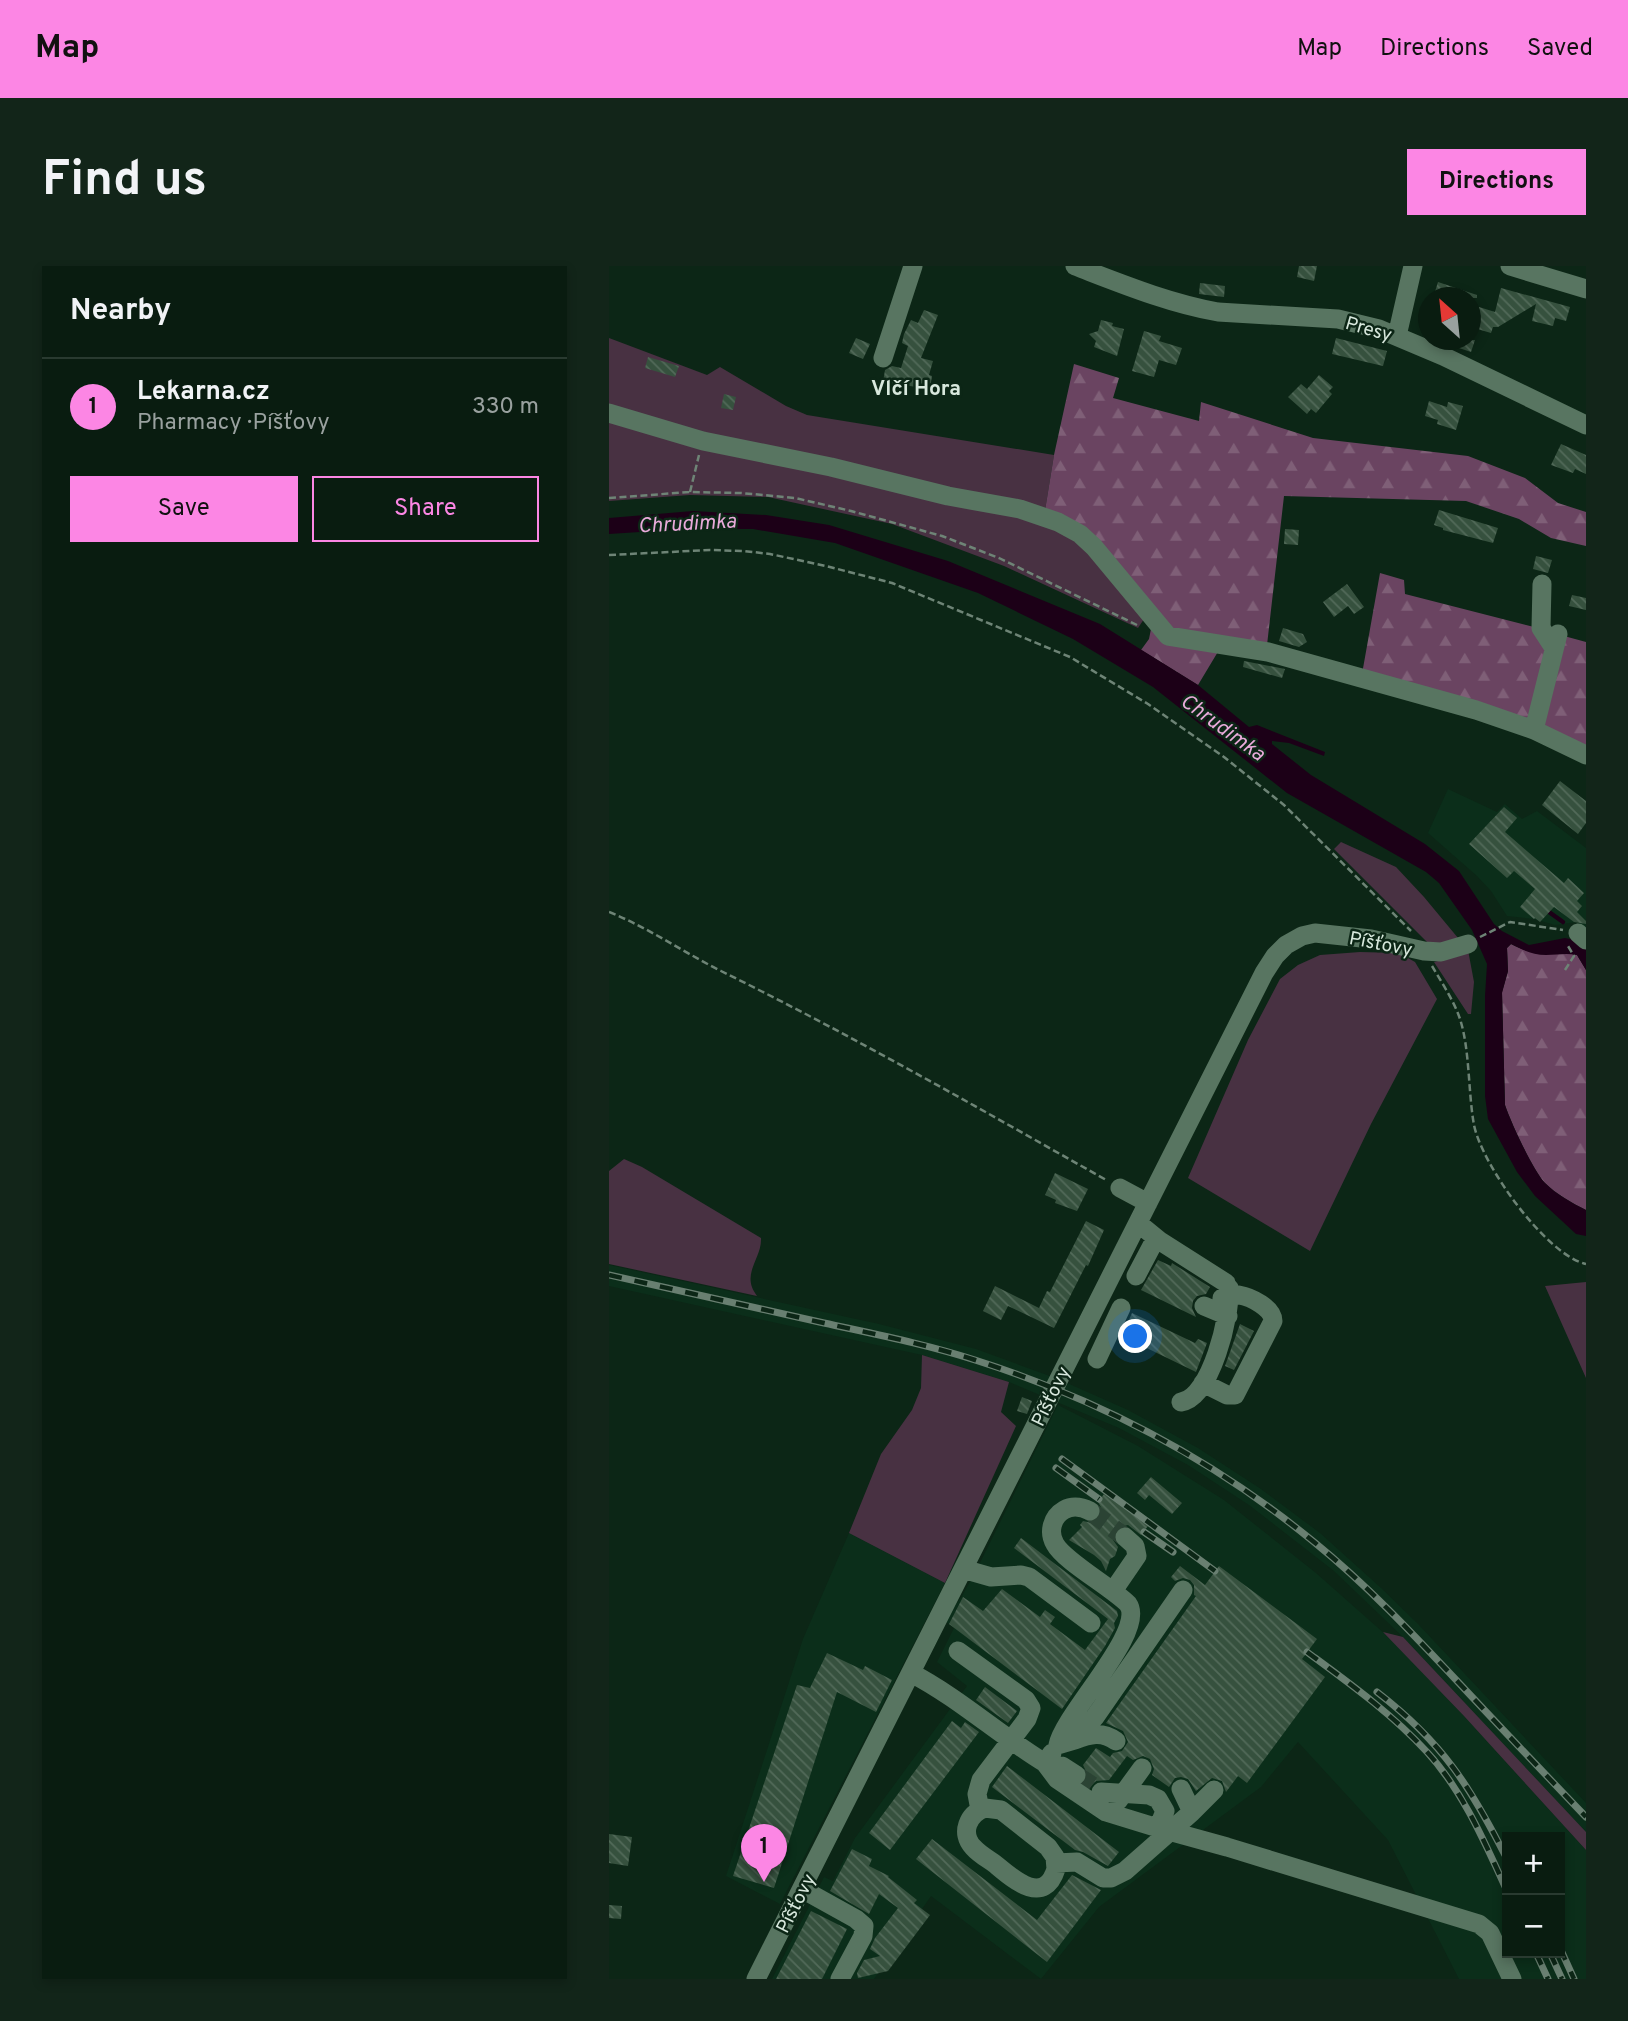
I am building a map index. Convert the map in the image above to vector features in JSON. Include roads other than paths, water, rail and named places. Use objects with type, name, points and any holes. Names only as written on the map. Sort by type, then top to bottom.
[{"type":"street","points":[[883,358],[913,266]]},
{"type":"street","name":"Presy","points":[[1075,266],[1136,290],[1198,309],[1338,319],[1397,335],[1586,425]]},
{"type":"street","points":[[1397,335],[1413,266]]},
{"type":"street","points":[[1510,266],[1586,289]]},
{"type":"street","points":[[609,413],[703,441],[831,467],[1041,516],[1080,534],[1094,547],[1168,636],[1268,652],[1476,710],[1534,730],[1586,755]]},
{"type":"street","points":[[1534,730],[1556,641],[1541,628],[1542,584]]},
{"type":"street","name":"Píšťovy","points":[[756,1979],[837,1828],[911,1673],[1074,1348],[1275,956],[1286,945],[1302,936],[1315,933],[1371,939],[1424,951],[1441,952],[1468,944]]},
{"type":"street","points":[[1120,1188],[1144,1211],[1156,1238],[1227,1296]]},
{"type":"street","points":[[1136,1276],[1156,1238]]},
{"type":"street","points":[[1181,1402],[1195,1397],[1203,1383],[1227,1296]]},
{"type":"street","points":[[1203,1383],[1227,1395],[1235,1395],[1273,1321],[1273,1315],[1267,1308],[1241,1296],[1227,1296],[1204,1307]]},
{"type":"street","points":[[1074,1348],[1099,1360],[1121,1308]]},
{"type":"street","points":[[1066,1742],[1062,1730],[1121,1643],[1129,1624],[1131,1608],[1062,1552],[1052,1538],[1053,1521],[1061,1513],[1076,1507],[1090,1511]]},
{"type":"street","points":[[1113,1591],[1137,1556],[1135,1546],[1125,1537]]},
{"type":"street","points":[[963,1569],[991,1577],[1029,1577],[1091,1623]]},
{"type":"street","points":[[1045,1763],[1095,1717],[1183,1591]]},
{"type":"street","points":[[958,1651],[1029,1703],[1029,1715],[979,1784],[977,1794],[980,1810]]},
{"type":"street","points":[[911,1673],[1045,1763],[1057,1779],[1109,1814],[1164,1824],[1479,1924],[1490,1933],[1512,1979]]},
{"type":"street","points":[[1066,1742],[1100,1734],[1116,1741]]},
{"type":"street","points":[[1045,1763],[1062,1766],[1076,1775]]},
{"type":"street","points":[[1109,1814],[1142,1768]]},
{"type":"street","points":[[1101,1792],[1154,1797],[1162,1802],[1164,1824]]},
{"type":"street","points":[[1056,1863],[1077,1862],[1103,1878],[1111,1878],[1125,1871],[1164,1824],[1201,1800]]},
{"type":"street","points":[[980,1810],[1001,1810],[1048,1847],[1056,1863],[1054,1875],[1047,1884],[1030,1888],[1019,1883],[976,1849],[969,1841],[966,1830],[969,1820],[980,1810]]},
{"type":"street","points":[[802,1889],[864,1926],[863,1936],[840,1979]]},
{"type":"water","name":"Chrudimka","points":[[693,511],[766,515],[829,525],[948,561],[1100,624],[1198,685],[1249,727],[1257,725],[1325,752],[1324,756],[1289,743],[1272,741],[1272,744],[1311,775],[1425,844],[1459,871],[1494,924],[1502,931],[1529,945],[1565,938],[1579,941],[1586,946],[1586,970],[1577,955],[1537,954],[1511,944],[1507,948],[1508,971],[1502,993],[1505,1105],[1540,1177],[1554,1191],[1586,1210],[1586,1236],[1576,1234],[1535,1196],[1517,1172],[1488,1119],[1485,1096],[1487,964],[1472,930],[1439,883],[1426,872],[1287,793],[1153,687],[1073,639],[978,593],[835,543],[753,529],[686,529],[609,534],[609,518]]},
{"type":"waterway","points":[[1549,912],[1563,922]]},
{"type":"tunnel","points":[[1090,1511],[1125,1537]]},
{"type":"tunnel","points":[[1076,1775],[1101,1792]]},
{"type":"railway","points":[[609,1275],[956,1354],[1066,1393],[1153,1435],[1236,1484],[1334,1558],[1407,1628],[1586,1817]]},
{"type":"railway","points":[[1062,1459],[1215,1571]]},
{"type":"railway","points":[[1056,1468],[1099,1499]]},
{"type":"railway","points":[[1144,1532],[1173,1552]]},
{"type":"railway","points":[[1307,1652],[1384,1711],[1440,1767],[1472,1818],[1502,1880]]},
{"type":"railway","points":[[1377,1692],[1420,1729],[1453,1767],[1502,1850]]},
{"type":"railway","points":[[1538,1958],[1548,1979]]},
{"type":"railway","points":[[1552,1958],[1562,1979]]},
{"type":"railway","points":[[1565,1958],[1574,1979]]},
{"type":"place","name":"Lekarna.cz","points":[[764,1882]]},
{"type":"district","name":"Vlčí Hora","points":[[916,388]]}]
